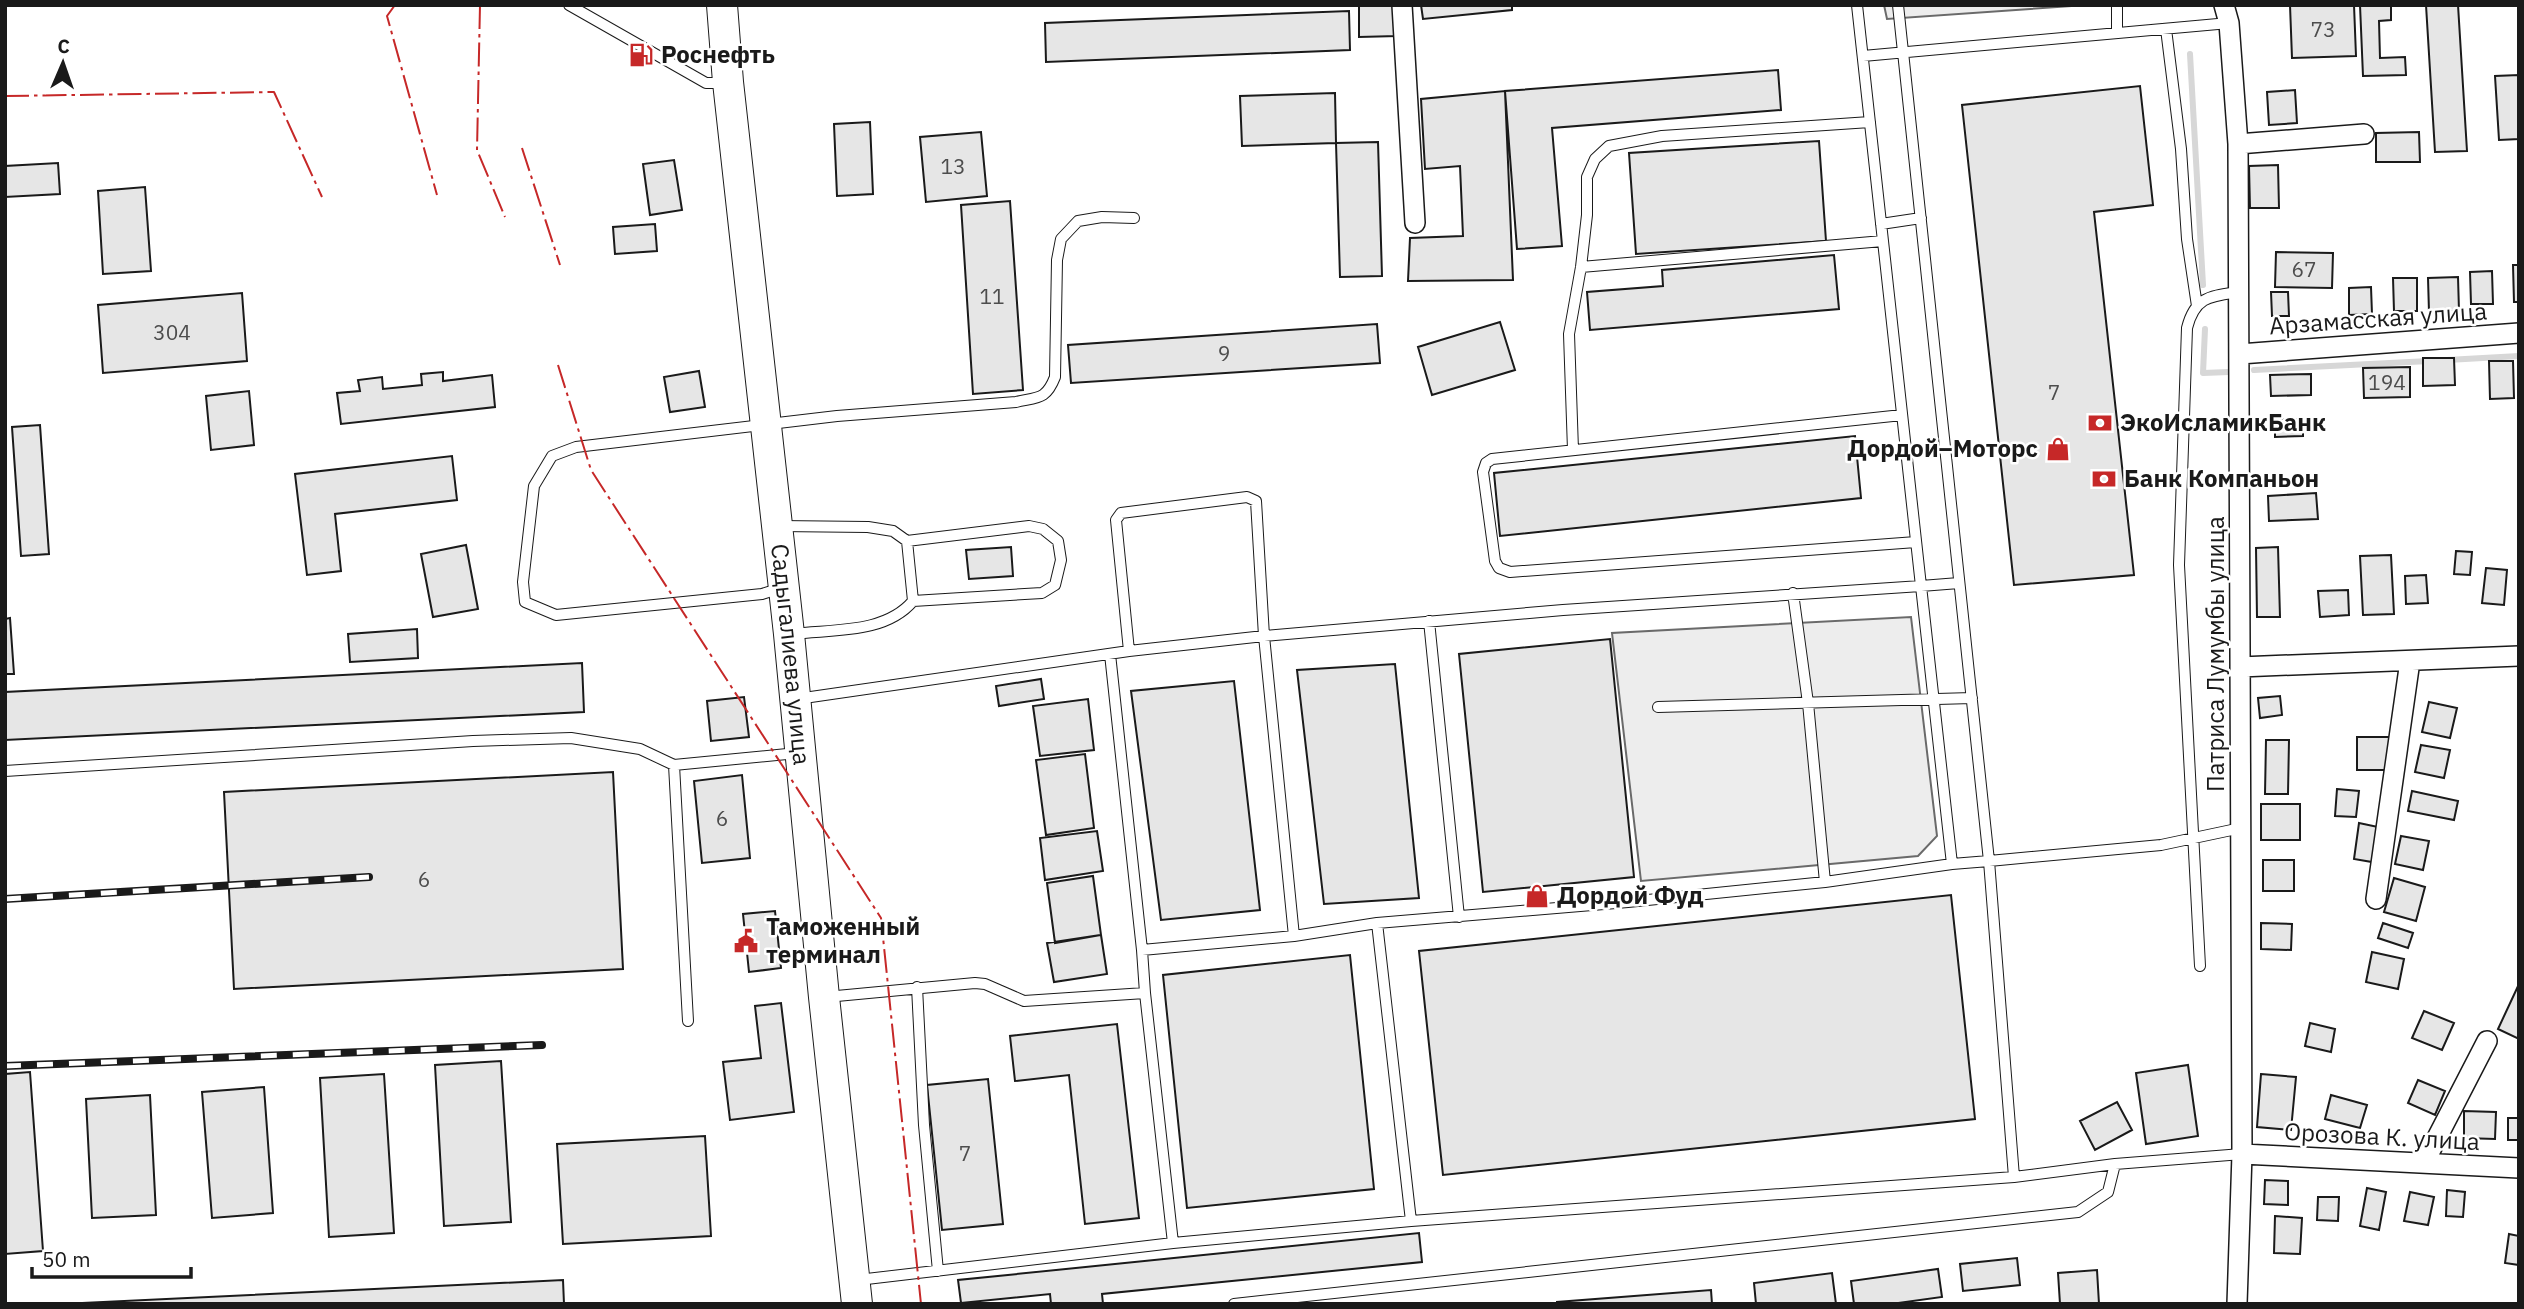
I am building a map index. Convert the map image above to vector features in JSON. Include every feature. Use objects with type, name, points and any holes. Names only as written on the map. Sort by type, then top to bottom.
[{"type":"main road","name":"Садыгалиева улица","points":[[722,5],[856,1292]]},
{"type":"street","points":[[1402,5],[1415,223]]},
{"type":"street","name":"Патриса Лумумбы улица","points":[[2226,14],[2238,144],[2240,354],[2242,1154],[2237,1304]]},
{"type":"street","points":[[2238,144],[2364,134]]},
{"type":"street","name":"Арзамасская улица","points":[[2240,354],[2519,333]]},
{"type":"street","points":[[2240,667],[2519,656]]},
{"type":"street","points":[[2376,899],[2410,661]]},
{"type":"street","points":[[2424,1163],[2487,1041]]},
{"type":"street","name":"Орозова К. улица","points":[[2242,1154],[2519,1168]]},
{"type":"lane","points":[[569,5],[706,83],[728,82]]},
{"type":"lane","points":[[1857,5],[1952,864]]},
{"type":"lane","points":[[1898,5],[1989,861],[2014,1177]]},
{"type":"lane","points":[[2117,5],[2118,33]]},
{"type":"lane","points":[[1863,56],[2166,29],[2226,14]]},
{"type":"lane","points":[[2166,29],[2181,149],[2187,239],[2197,306]]},
{"type":"lane","points":[[1573,450],[1569,334],[1587,215],[1587,177],[1595,159],[1609,146],[1661,136],[1870,122]]},
{"type":"lane","points":[[783,587],[762,594],[556,615],[525,602],[523,582],[534,486],[552,456],[576,447],[836,416],[1016,402],[1042,397],[1049,391],[1055,377],[1057,260],[1061,239],[1078,221],[1102,217],[1134,218]]},
{"type":"lane","points":[[1881,224],[1921,218]]},
{"type":"lane","points":[[1581,267],[1883,241]]},
{"type":"lane","points":[[2200,966],[2179,565],[2187,328],[2189,318],[2197,306],[2210,296],[2239,292]]},
{"type":"lane","points":[[1902,415],[1492,458],[1486,463],[1483,472],[1494,561],[1499,568],[1510,572],[1916,542]]},
{"type":"lane","points":[[1129,651],[1116,520],[1121,513],[1247,497],[1256,501],[1264,636],[1294,936]]},
{"type":"lane","points":[[776,526],[868,527],[893,531],[907,541],[1029,526],[1043,529],[1058,541],[1061,560],[1055,584],[1042,593],[913,601]]},
{"type":"lane","points":[[789,634],[881,624],[904,612],[913,601],[907,541]]},
{"type":"lane","points":[[795,699],[1129,651],[1264,636],[1794,593],[1959,583]]},
{"type":"lane","points":[[1794,593],[1808,703],[1825,882]]},
{"type":"lane","points":[[1429,621],[1459,917]]},
{"type":"lane","points":[[1110,654],[1173,1243]]},
{"type":"lane","points":[[1658,707],[1972,698]]},
{"type":"lane","points":[[5,771],[473,741],[571,738],[640,749],[674,765],[801,752]]},
{"type":"lane","points":[[674,765],[688,1021]]},
{"type":"lane","points":[[1142,950],[1294,936],[1377,923],[1825,882],[1952,864],[2161,845],[2241,828]]},
{"type":"lane","points":[[1377,923],[1410,1221]]},
{"type":"lane","points":[[824,997],[975,983],[985,984],[1024,1001],[1145,993]]},
{"type":"lane","points":[[917,987],[924,1125],[938,1271]]},
{"type":"lane","points":[[856,1292],[938,1271],[1173,1243],[1410,1221],[2014,1177],[2115,1164],[2242,1154]]},
{"type":"lane","points":[[1234,1304],[2078,1212],[2108,1192],[2115,1164]]},
{"type":"shaded area","points":[[1884,5],[2086,5],[1887,19]]},
{"type":"shaded area","points":[[1911,617],[1937,836],[1918,856],[1641,881],[1612,633]]},
{"type":"building","points":[[1359,5],[1396,5],[1397,36],[1359,37]]},
{"type":"building","points":[[1421,5],[1512,5],[1512,10],[1423,19]]},
{"type":"building","points":[[2290,5],[2354,5],[2356,56],[2292,58]]},
{"type":"building","points":[[2360,5],[2391,5],[2391,20],[2379,21],[2380,58],[2405,57],[2406,75],[2363,76]]},
{"type":"building","points":[[2426,5],[2458,5],[2467,151],[2435,152]]},
{"type":"building","points":[[1349,11],[1350,50],[1046,62],[1045,23]]},
{"type":"building","points":[[1778,70],[1781,110],[1552,128],[1562,246],[1517,249],[1505,91]]},
{"type":"building","points":[[2519,75],[2519,139],[2499,140],[2495,76]]},
{"type":"building","points":[[2140,86],[2153,205],[2094,212],[2134,575],[2014,585],[1962,105]]},
{"type":"building","points":[[2295,90],[2297,123],[2269,125],[2267,92]]},
{"type":"building","points":[[1505,91],[1513,280],[1408,281],[1410,238],[1463,236],[1460,166],[1425,169],[1421,99]]},
{"type":"building","points":[[1335,93],[1336,143],[1242,146],[1240,96]]},
{"type":"building","points":[[870,122],[873,194],[837,196],[834,124]]},
{"type":"building","points":[[981,132],[987,196],[926,202],[920,137]]},
{"type":"building","points":[[2419,132],[2420,162],[2376,162],[2376,133]]},
{"type":"building","points":[[1819,141],[1826,241],[1636,254],[1629,153]]},
{"type":"building","points":[[1378,142],[1382,276],[1340,277],[1336,143]]},
{"type":"building","points":[[674,160],[682,210],[650,215],[643,164]]},
{"type":"building","points":[[58,163],[60,194],[5,197],[5,166]]},
{"type":"building","points":[[2278,165],[2279,208],[2250,208],[2249,166]]},
{"type":"building","points":[[145,187],[151,271],[103,274],[98,191]]},
{"type":"building","points":[[1010,201],[1023,390],[973,394],[961,205]]},
{"type":"building","points":[[655,224],[657,251],[615,254],[613,227]]},
{"type":"building","points":[[2276,252],[2333,253],[2332,288],[2275,287]]},
{"type":"building","points":[[1834,255],[1839,309],[1590,330],[1587,292],[1663,286],[1662,270]]},
{"type":"building","points":[[2513,265],[2519,265],[2519,302],[2514,302]]},
{"type":"building","points":[[2492,271],[2493,304],[2471,304],[2470,272]]},
{"type":"building","points":[[2458,277],[2459,311],[2429,312],[2428,278]]},
{"type":"building","points":[[2393,278],[2417,278],[2417,311],[2394,311]]},
{"type":"building","points":[[2371,287],[2372,314],[2349,315],[2349,288]]},
{"type":"building","points":[[2271,292],[2288,292],[2289,316],[2272,316]]},
{"type":"building","points":[[242,293],[247,361],[103,373],[98,305]]},
{"type":"building","points":[[1500,322],[1515,370],[1432,395],[1418,347]]},
{"type":"building","points":[[1377,324],[1380,363],[1071,383],[1068,345]]},
{"type":"building","points":[[2423,358],[2454,358],[2455,385],[2423,386]]},
{"type":"building","points":[[2489,361],[2513,361],[2514,398],[2490,399]]},
{"type":"building","points":[[2410,367],[2410,397],[2364,398],[2363,368]]},
{"type":"building","points":[[699,371],[705,407],[670,412],[664,377]]},
{"type":"building","points":[[443,372],[443,381],[492,375],[495,407],[341,424],[337,393],[360,391],[358,380],[382,377],[383,389],[422,385],[421,374]]},
{"type":"building","points":[[2311,374],[2311,395],[2271,396],[2270,375]]},
{"type":"building","points":[[249,391],[254,445],[211,450],[206,396]]},
{"type":"building","points":[[2275,419],[2303,419],[2303,436],[2275,437]]},
{"type":"building","points":[[40,425],[49,554],[21,556],[12,427]]},
{"type":"building","points":[[1855,436],[1861,498],[1500,536],[1494,473]]},
{"type":"building","points":[[452,456],[457,500],[335,514],[341,571],[307,575],[295,474]]},
{"type":"building","points":[[2316,493],[2318,519],[2269,521],[2268,496]]},
{"type":"building","points":[[466,545],[478,609],[433,617],[421,554]]},
{"type":"building","points":[[1011,547],[1013,576],[969,579],[966,550]]},
{"type":"building","points":[[2278,547],[2280,617],[2257,617],[2256,548]]},
{"type":"building","points":[[2456,551],[2472,552],[2470,575],[2454,574]]},
{"type":"building","points":[[2391,555],[2394,614],[2363,615],[2360,556]]},
{"type":"building","points":[[2486,568],[2507,570],[2504,605],[2482,603]]},
{"type":"building","points":[[2426,575],[2428,603],[2406,604],[2405,576]]},
{"type":"building","points":[[2348,590],[2349,615],[2320,617],[2318,591]]},
{"type":"building","points":[[10,618],[14,674],[5,674],[5,619]]},
{"type":"building","points":[[417,629],[418,658],[350,662],[348,634]]},
{"type":"building","points":[[1610,639],[1634,877],[1483,892],[1459,654]]},
{"type":"building","points":[[582,663],[584,712],[5,740],[5,692]]},
{"type":"building","points":[[1395,664],[1419,898],[1324,904],[1297,670]]},
{"type":"building","points":[[1041,679],[1044,699],[999,706],[996,686]]},
{"type":"building","points":[[1234,681],[1260,910],[1161,920],[1131,691]]},
{"type":"building","points":[[2280,696],[2282,715],[2260,718],[2258,698]]},
{"type":"building","points":[[744,697],[749,737],[711,741],[707,701]]},
{"type":"building","points":[[1088,699],[1094,750],[1040,756],[1033,706]]},
{"type":"building","points":[[2429,702],[2457,708],[2450,738],[2422,732]]},
{"type":"building","points":[[2357,737],[2390,737],[2389,770],[2357,770]]},
{"type":"building","points":[[2266,740],[2289,740],[2288,794],[2265,794]]},
{"type":"building","points":[[2421,745],[2450,750],[2444,778],[2415,772]]},
{"type":"building","points":[[1085,754],[1094,828],[1046,835],[1036,760]]},
{"type":"building","points":[[613,772],[623,969],[234,989],[224,792]]},
{"type":"building","points":[[742,775],[750,858],[702,863],[694,781]]},
{"type":"building","points":[[2337,789],[2359,791],[2356,817],[2335,816]]},
{"type":"building","points":[[2412,791],[2458,801],[2454,820],[2408,811]]},
{"type":"building","points":[[2261,804],[2300,804],[2300,840],[2261,840]]},
{"type":"building","points":[[2359,823],[2378,827],[2372,862],[2354,859]]},
{"type":"building","points":[[1097,831],[1103,871],[1045,880],[1040,838]]},
{"type":"building","points":[[2401,836],[2429,841],[2423,870],[2395,864]]},
{"type":"building","points":[[2263,860],[2294,860],[2294,891],[2263,891]]},
{"type":"building","points":[[1093,876],[1101,935],[1055,943],[1047,883]]},
{"type":"building","points":[[2394,878],[2425,887],[2416,921],[2384,912]]},
{"type":"building","points":[[1951,895],[1975,1119],[1443,1175],[1419,951]]},
{"type":"building","points":[[775,911],[781,968],[749,972],[743,914]]},
{"type":"building","points":[[2261,923],[2292,924],[2291,950],[2261,949]]},
{"type":"building","points":[[2383,923],[2413,933],[2408,948],[2378,938]]},
{"type":"building","points":[[1101,935],[1107,974],[1054,982],[1047,943]]},
{"type":"building","points":[[2372,952],[2404,959],[2398,989],[2366,982]]},
{"type":"building","points":[[1350,955],[1374,1189],[1187,1208],[1163,975]]},
{"type":"building","points":[[2519,984],[2519,1039],[2498,1029]]},
{"type":"building","points":[[781,1003],[794,1112],[730,1120],[723,1062],[761,1058],[755,1006]]},
{"type":"building","points":[[2424,1011],[2454,1023],[2442,1050],[2412,1038]]},
{"type":"building","points":[[2310,1023],[2335,1029],[2331,1052],[2305,1046]]},
{"type":"building","points":[[1117,1024],[1139,1218],[1085,1224],[1069,1075],[1015,1081],[1010,1036]]},
{"type":"building","points":[[501,1061],[511,1222],[444,1226],[435,1065]]},
{"type":"building","points":[[2188,1065],[2198,1136],[2146,1144],[2136,1073]]},
{"type":"building","points":[[30,1072],[43,1251],[5,1254],[5,1074]]},
{"type":"building","points":[[384,1074],[394,1233],[329,1237],[320,1078]]},
{"type":"building","points":[[2261,1074],[2296,1077],[2291,1130],[2257,1127]]},
{"type":"building","points":[[988,1079],[1003,1224],[942,1230],[927,1085]]},
{"type":"building","points":[[2418,1080],[2445,1091],[2435,1115],[2408,1103]]},
{"type":"building","points":[[264,1087],[273,1213],[212,1218],[202,1092]]},
{"type":"building","points":[[150,1095],[156,1215],[92,1218],[86,1099]]},
{"type":"building","points":[[2331,1095],[2367,1105],[2360,1128],[2325,1119]]},
{"type":"building","points":[[2117,1102],[2132,1130],[2095,1150],[2080,1121]]},
{"type":"building","points":[[2464,1111],[2496,1112],[2495,1139],[2464,1138]]},
{"type":"building","points":[[2508,1118],[2519,1118],[2519,1140],[2508,1140]]},
{"type":"building","points":[[705,1136],[711,1236],[563,1244],[557,1144]]},
{"type":"building","points":[[2265,1180],[2288,1181],[2288,1205],[2264,1204]]},
{"type":"building","points":[[2367,1188],[2386,1192],[2379,1230],[2360,1226]]},
{"type":"building","points":[[2447,1190],[2465,1192],[2463,1217],[2446,1216]]},
{"type":"building","points":[[2410,1192],[2434,1197],[2428,1225],[2404,1221]]},
{"type":"building","points":[[2318,1197],[2339,1197],[2338,1221],[2317,1220]]},
{"type":"building","points":[[2275,1216],[2302,1218],[2300,1254],[2274,1253]]},
{"type":"building","points":[[1419,1233],[1422,1262],[1102,1294],[1103,1304],[1051,1304],[1050,1294],[961,1303],[958,1280]]},
{"type":"building","points":[[2509,1234],[2519,1236],[2519,1265],[2505,1263]]},
{"type":"building","points":[[2017,1258],[2020,1285],[1963,1291],[1960,1264]]},
{"type":"building","points":[[1938,1269],[1942,1297],[1891,1304],[1854,1304],[1851,1281]]},
{"type":"building","points":[[2097,1270],[2099,1304],[2060,1304],[2058,1273]]},
{"type":"building","points":[[1832,1273],[1836,1304],[1756,1304],[1754,1283]]},
{"type":"building","points":[[563,1280],[564,1304],[61,1304]]},
{"type":"building","points":[[1711,1290],[1712,1304],[1557,1304],[1557,1302]]},
{"type":"waterway","points":[[2190,54],[2203,285]]},
{"type":"waterway","points":[[2205,329],[2203,373],[2229,372]]},
{"type":"waterway","points":[[2447,360],[2519,356]]},
{"type":"waterway","points":[[2254,370],[2429,361]]},
{"type":"railway","points":[[5,899],[369,877]]},
{"type":"railway","points":[[5,1066],[542,1045]]},
{"type":"power","points":[[395,5],[387,16],[437,195]]},
{"type":"power","points":[[480,5],[477,150],[505,217]]},
{"type":"power","points":[[5,96],[274,92],[322,197]]},
{"type":"power","points":[[522,148],[560,265]]},
{"type":"power","points":[[558,365],[591,470],[881,918],[921,1304]]},
{"type":"place","name":"Роснефть","points":[[641,55]]},
{"type":"place","name":"ЭкоИсламикБанк","points":[[2100,423]]},
{"type":"place","name":"Дордой–Моторс","points":[[2058,449]]},
{"type":"place","name":"Банк Компаньон","points":[[2104,479]]},
{"type":"place","name":"Дордой Фуд","points":[[1537,896]]},
{"type":"place","name":"Таможенный терминал","points":[[746,941]]}]
